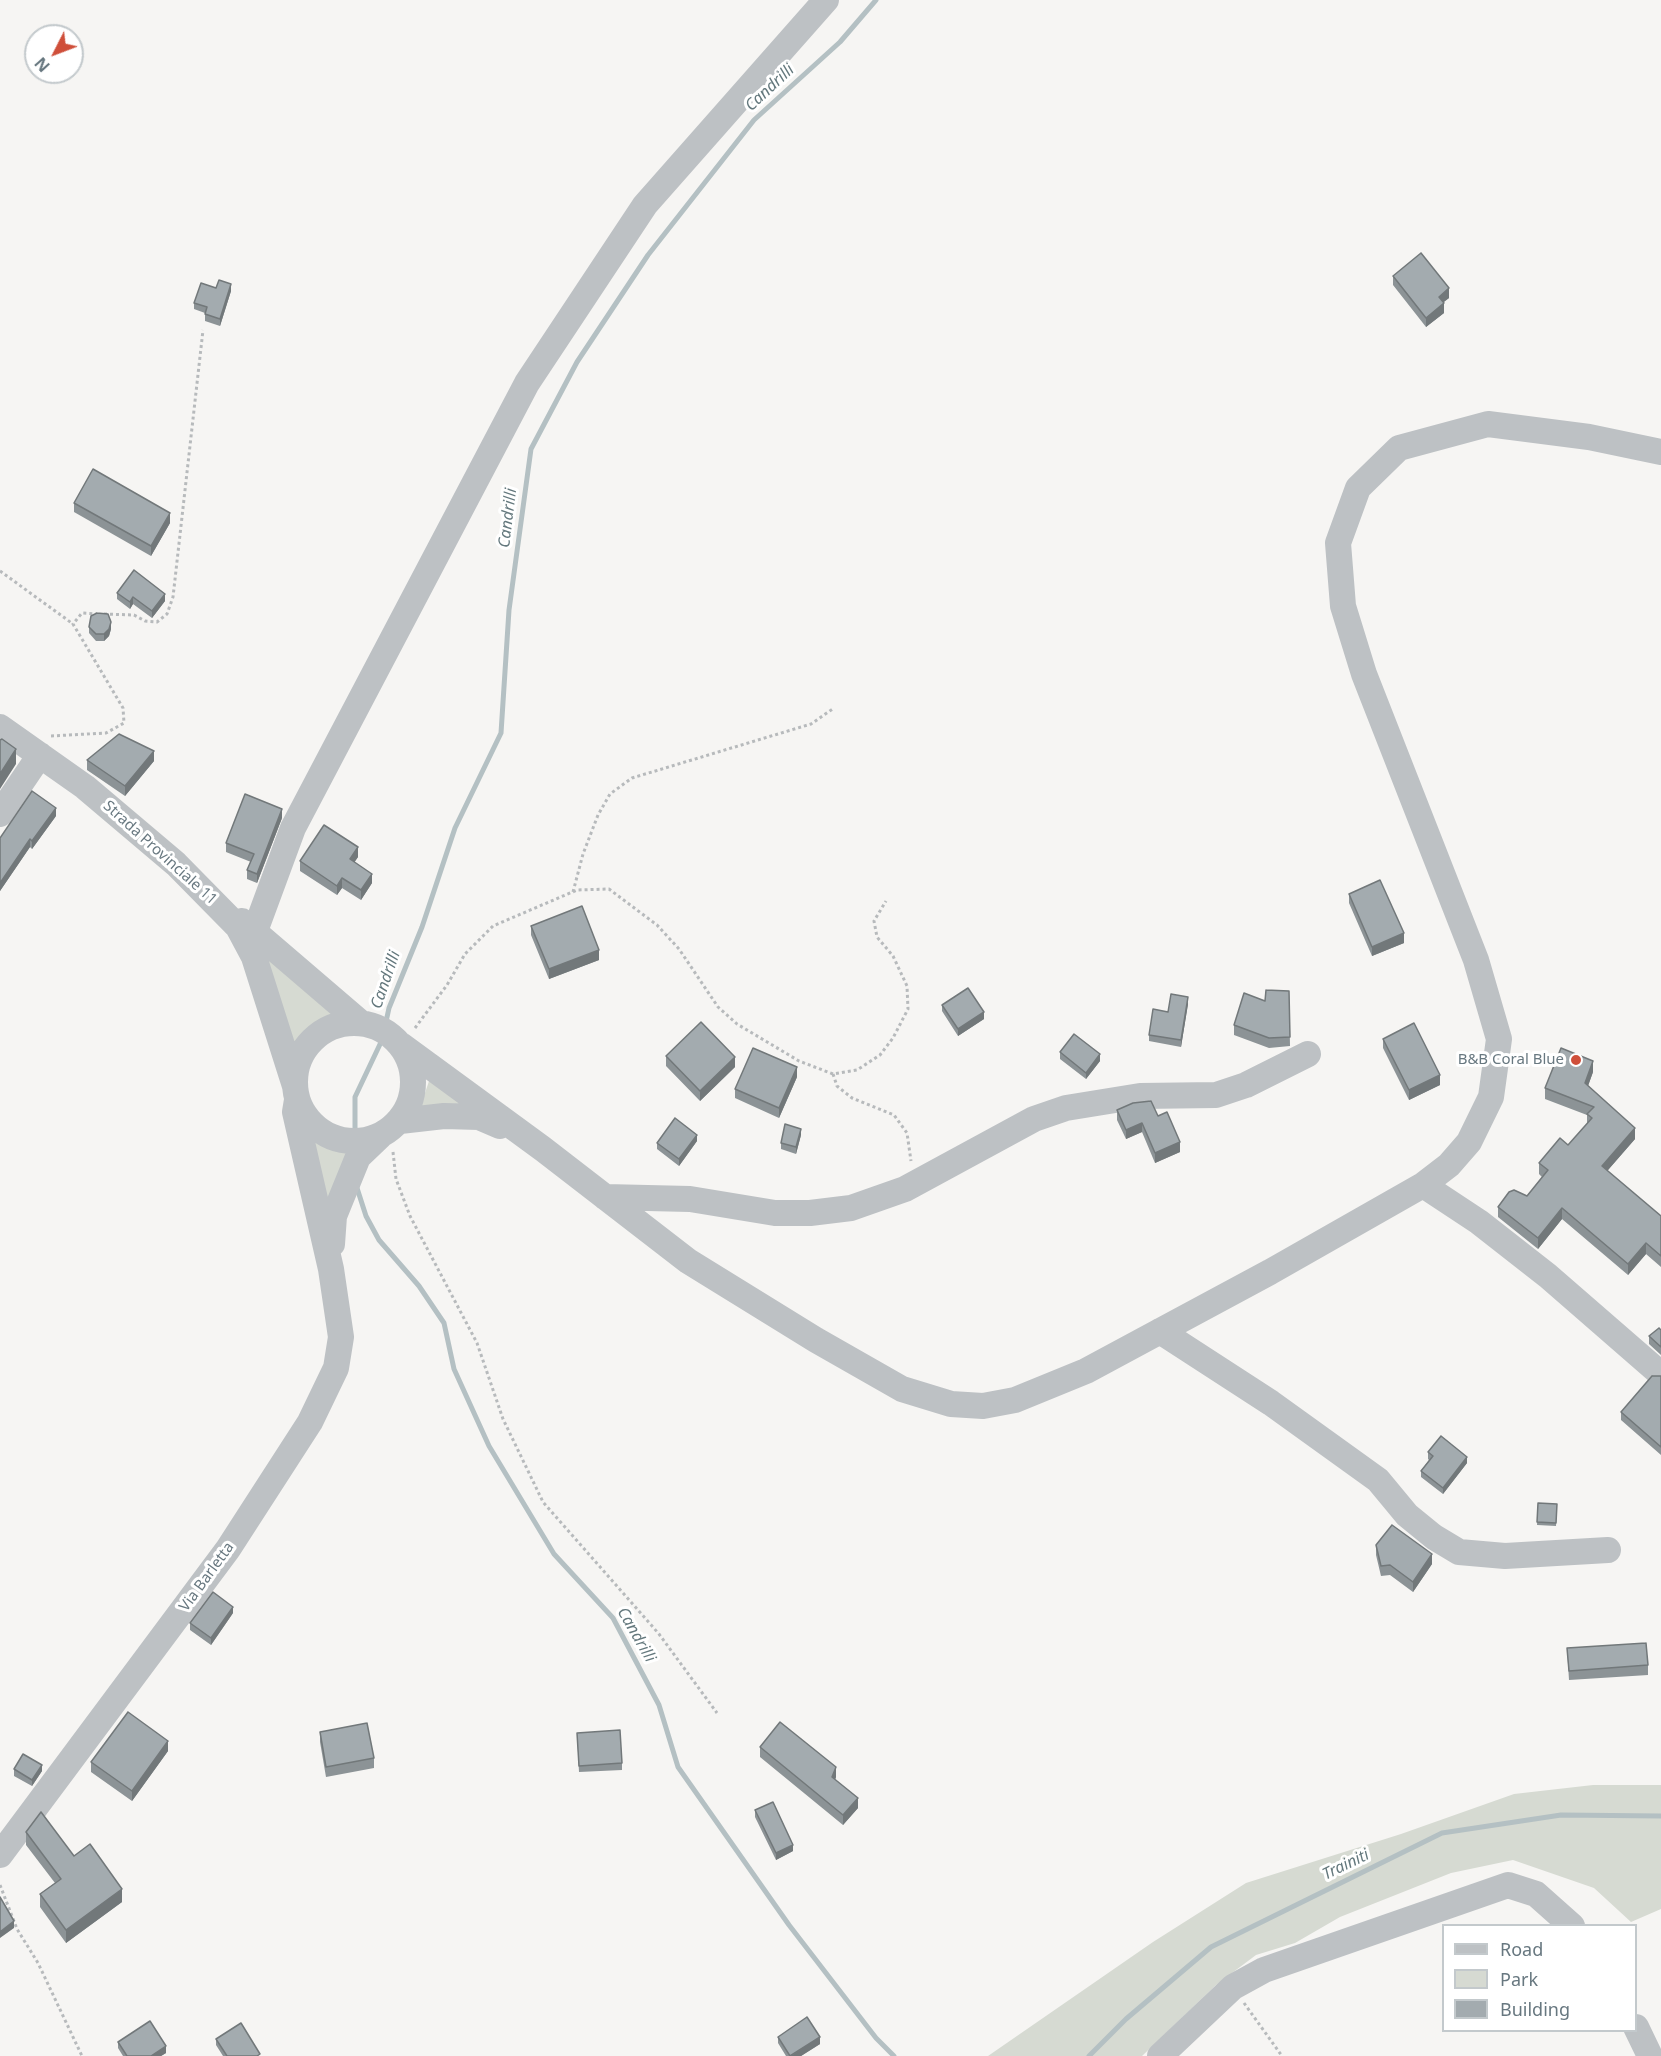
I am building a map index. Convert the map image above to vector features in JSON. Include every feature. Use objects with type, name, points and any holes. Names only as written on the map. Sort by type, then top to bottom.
[{"type":"street","points":[[255,931],[292,828],[527,383],[645,205],[826,0]]},
{"type":"street","points":[[211,896],[382,1033],[536,1144],[688,1261],[816,1340],[902,1389],[951,1404],[984,1406],[1015,1400],[1086,1371],[1423,1185],[1449,1165],[1469,1142],[1491,1097],[1499,1039],[1476,960],[1365,674],[1343,606],[1338,543],[1359,488],[1399,448],[1488,424],[1589,437],[1661,452]]},
{"type":"street","name":"Strada Provinciale 11","points":[[10,733],[85,787],[211,896],[238,927],[254,957],[296,1093],[307,1118],[322,1132],[340,1140],[361,1142],[390,1129],[444,1116],[479,1117],[536,1144]]},
{"type":"street","points":[[0,814],[40,755]]},
{"type":"street","name":"Strada Provinciale 11","points":[[331,1269],[295,1112],[297,1065],[306,1047],[321,1033],[340,1024],[382,1033]]},
{"type":"street","points":[[331,1269],[334,1216],[358,1157],[390,1129],[410,1103],[414,1083],[410,1063],[382,1033]]},
{"type":"street","points":[[605,1197],[690,1199],[775,1213],[810,1213],[851,1208],[901,1191],[1034,1119],[1066,1108],[1140,1096],[1216,1095],[1246,1085],[1308,1054]]},
{"type":"street","points":[[1423,1185],[1479,1222],[1656,1370]]},
{"type":"street","name":"Via Barletta","points":[[0,1856],[228,1549],[310,1422],[336,1368],[341,1336],[331,1269]]},
{"type":"street","points":[[1160,1331],[1271,1403],[1378,1480],[1407,1515],[1434,1537],[1459,1552],[1505,1556],[1608,1550]]},
{"type":"street","points":[[1160,2056],[1233,1987],[1264,1970],[1508,1885],[1536,1894],[1570,1924]]},
{"type":"street","points":[[1637,2031],[1650,2056]]},
{"type":"path","points":[[73,624],[82,614],[134,615],[145,621],[157,622],[167,614],[176,572],[203,330]]},
{"type":"path","points":[[0,570],[73,624],[123,708],[124,723],[106,733],[10,733]]},
{"type":"path","points":[[573,892],[583,854],[598,815],[610,794],[632,778],[811,724],[834,708]]},
{"type":"path","points":[[382,1033],[447,985],[465,954],[493,926],[573,892],[609,889],[657,925],[679,949],[718,1007],[737,1024],[799,1061],[833,1074],[857,1070],[880,1055],[893,1038],[908,1009],[907,986],[893,956],[877,937],[874,921],[886,901]]},
{"type":"path","points":[[833,1074],[837,1086],[852,1098],[894,1115],[907,1133],[911,1160],[901,1191]]},
{"type":"path","points":[[390,1129],[396,1179],[410,1215],[477,1343],[503,1419],[543,1502],[659,1634],[717,1713]]},
{"type":"path","points":[[0,1885],[17,1929],[38,1963],[82,2056]]},
{"type":"path","points":[[1233,1987],[1282,2056]]},
{"type":"green space","points":[[259,940],[343,1016],[333,1017],[316,1027],[296,1053]]},
{"type":"green space","points":[[429,1081],[464,1106],[420,1108]]},
{"type":"green space","points":[[312,1130],[331,1146],[355,1151],[324,1220]]},
{"type":"green space","points":[[1593,1785],[1661,1785],[1661,1909],[1631,1922],[1594,1888],[1513,1860],[1451,1873],[1340,1917],[1295,1943],[1256,1955],[1216,1985],[1142,2056],[988,2056],[1153,1942],[1246,1883],[1401,1834],[1514,1794]]},
{"type":"building","points":[[1421,253],[1449,288],[1439,297],[1444,303],[1426,318],[1393,276]]},
{"type":"building","points":[[219,280],[231,284],[220,319],[205,314],[207,307],[194,303],[201,283],[216,288]]},
{"type":"building","points":[[93,469],[170,513],[151,546],[74,503]]},
{"type":"building","points":[[134,570],[165,594],[152,611],[133,597],[130,602],[117,593]]},
{"type":"building","points":[[97,613],[108,614],[111,622],[104,634],[96,634],[89,627],[91,616]]},
{"type":"building","points":[[119,734],[154,751],[125,786],[87,760]]},
{"type":"building","points":[[2,739],[16,749],[0,774],[0,740]]},
{"type":"building","points":[[32,791],[56,808],[32,841],[30,839],[0,883],[0,838]]},
{"type":"building","points":[[245,794],[282,809],[257,874],[247,870],[254,854],[226,843]]},
{"type":"building","points":[[324,825],[358,847],[350,859],[372,874],[361,890],[342,878],[337,886],[300,861]]},
{"type":"building","points":[[1380,880],[1404,933],[1372,947],[1349,894]]},
{"type":"building","points":[[582,906],[599,950],[549,969],[531,926]]},
{"type":"building","points":[[968,988],[984,1012],[958,1029],[942,1005]]},
{"type":"building","points":[[1266,990],[1289,991],[1290,1037],[1269,1038],[1234,1025],[1244,993],[1265,1001]]},
{"type":"building","points":[[1171,994],[1188,997],[1181,1040],[1149,1035],[1153,1009],[1168,1012]]},
{"type":"building","points":[[701,1022],[735,1057],[700,1091],[666,1056]]},
{"type":"building","points":[[1414,1023],[1440,1075],[1409,1090],[1383,1039]]},
{"type":"building","points":[[1074,1034],[1100,1054],[1086,1073],[1060,1052]]},
{"type":"building","points":[[753,1048],[797,1067],[779,1108],[735,1089]]},
{"type":"building","points":[[1561,1048],[1593,1061],[1585,1083],[1635,1128],[1602,1166],[1661,1216],[1661,1256],[1646,1243],[1628,1264],[1562,1208],[1538,1238],[1498,1207],[1509,1192],[1514,1190],[1527,1196],[1548,1170],[1539,1163],[1560,1138],[1568,1145],[1592,1118],[1587,1114],[1594,1107],[1545,1088]]},
{"type":"building","points":[[1151,1101],[1158,1116],[1167,1112],[1180,1142],[1155,1153],[1142,1123],[1126,1130],[1117,1110],[1133,1103]]},
{"type":"building","points":[[675,1118],[697,1135],[679,1159],[657,1143]]},
{"type":"building","points":[[785,1124],[801,1129],[796,1147],[781,1143]]},
{"type":"building","points":[[1659,1328],[1661,1330],[1661,1347],[1649,1336]]},
{"type":"building","points":[[1652,1376],[1661,1376],[1661,1447],[1621,1412]]},
{"type":"building","points":[[1441,1436],[1467,1457],[1443,1488],[1421,1471],[1433,1456],[1428,1452]]},
{"type":"building","points":[[1538,1503],[1557,1504],[1556,1523],[1537,1522]]},
{"type":"building","points":[[1392,1525],[1432,1554],[1413,1582],[1390,1565],[1381,1566],[1376,1545]]},
{"type":"building","points":[[213,1592],[233,1607],[211,1638],[190,1623]]},
{"type":"building","points":[[1646,1643],[1648,1665],[1569,1671],[1567,1648]]},
{"type":"building","points":[[128,1712],[168,1741],[132,1791],[91,1762]]},
{"type":"building","points":[[780,1722],[836,1767],[832,1777],[858,1798],[843,1815],[760,1747]]},
{"type":"building","points":[[367,1723],[374,1758],[326,1767],[320,1732]]},
{"type":"building","points":[[620,1730],[622,1763],[579,1766],[577,1733]]},
{"type":"building","points":[[23,1754],[42,1765],[32,1780],[14,1769]]},
{"type":"building","points":[[773,1802],[793,1845],[776,1853],[755,1810]]},
{"type":"building","points":[[41,1812],[74,1856],[90,1844],[122,1889],[66,1930],[40,1894],[61,1879],[26,1832]]},
{"type":"building","points":[[0,1897],[14,1921],[0,1932]]},
{"type":"building","points":[[807,2017],[820,2037],[790,2056],[778,2037]]},
{"type":"building","points":[[150,2021],[166,2046],[151,2056],[127,2056],[118,2042]]},
{"type":"building","points":[[241,2023],[260,2054],[257,2056],[227,2056],[216,2039]]},
{"type":"waterway","name":"Candrilli","points":[[355,1131],[355,1097],[382,1040],[389,1008],[422,927],[455,828],[501,733],[509,610],[531,449],[577,362],[648,255],[754,120],[840,42],[876,0]]},
{"type":"waterway","name":"Candrilli","points":[[357,1188],[366,1216],[379,1240],[419,1286],[444,1323],[454,1369],[489,1446],[554,1554],[613,1618],[659,1705],[678,1767],[789,1925],[876,2038],[894,2056]]},
{"type":"waterway","name":"Trainiti","points":[[1089,2056],[1126,2019],[1211,1947],[1442,1833],[1561,1815],[1661,1816]]},
{"type":"place","name":"B&B Coral Blue","points":[[1576,1060]]}]
